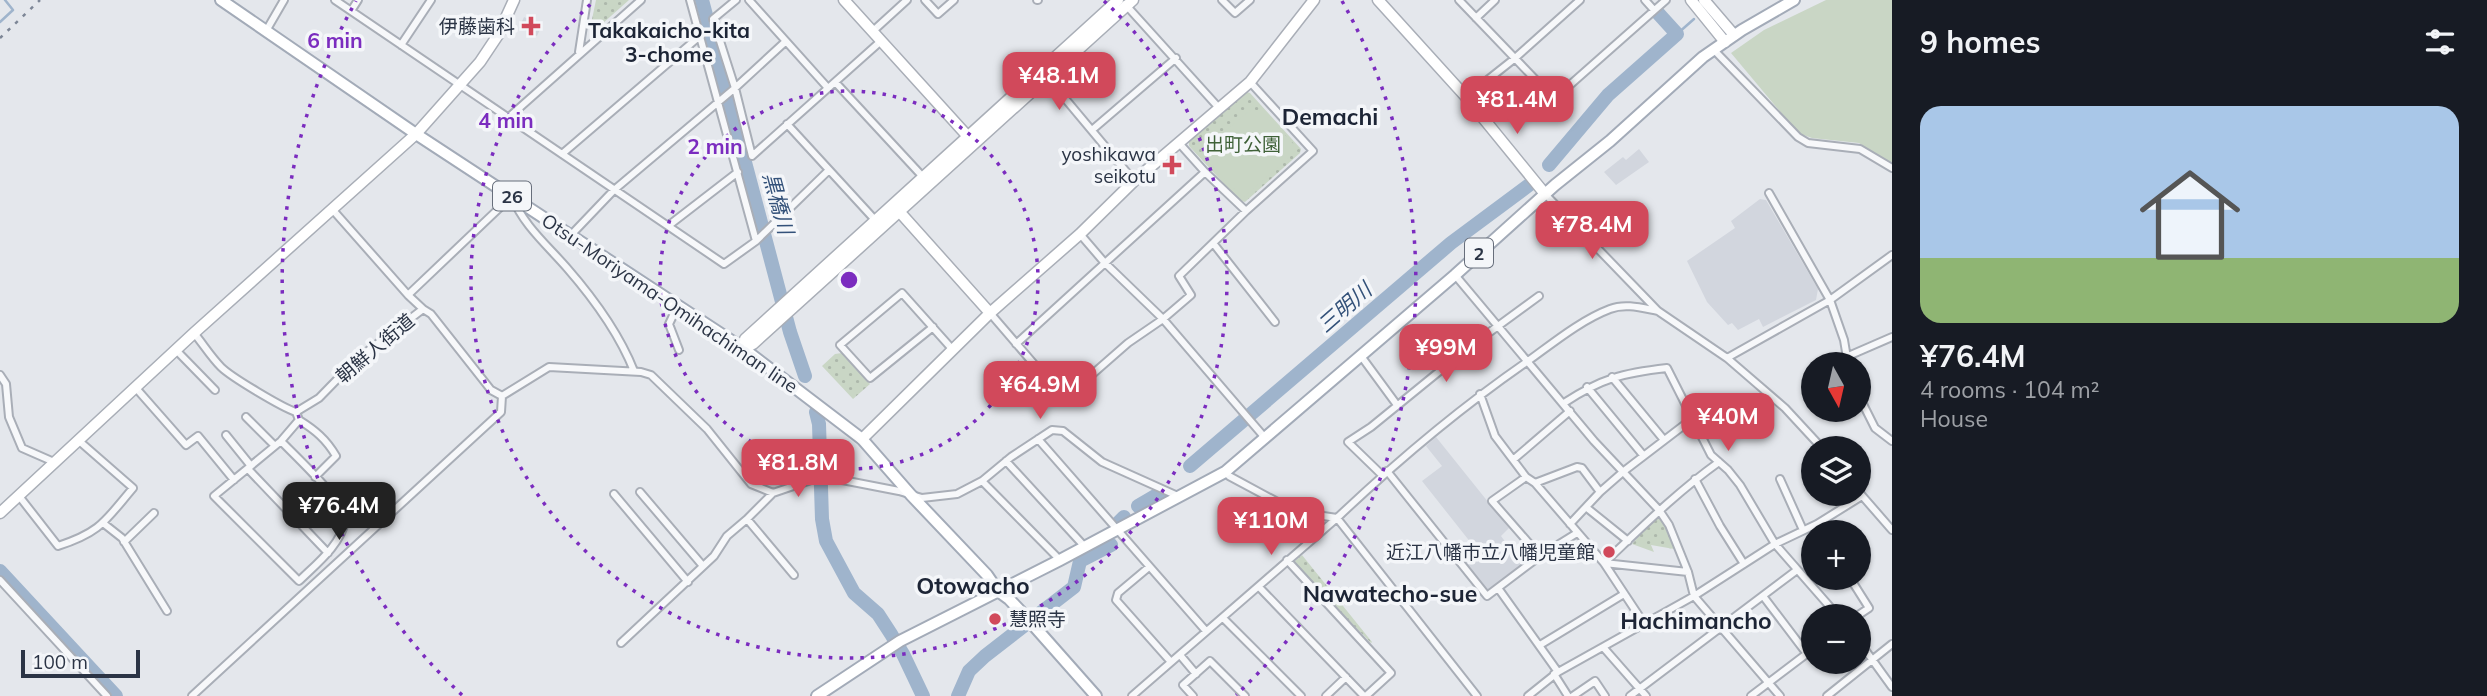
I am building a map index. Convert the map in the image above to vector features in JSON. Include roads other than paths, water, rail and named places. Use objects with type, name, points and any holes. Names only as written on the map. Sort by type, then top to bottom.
[{"type":"main road","name":"Otsu-Moriyama-Omihachiman line","points":[[221,0],[415,134],[744,349],[862,439],[1096,696]]},
{"type":"main road","name":"2","points":[[817,696],[900,641],[1225,472],[1455,275],[1545,194],[1610,141],[1703,57],[1794,0]]},
{"type":"street","points":[[266,31],[284,0]]},
{"type":"street","points":[[335,0],[723,264],[756,241],[829,170]]},
{"type":"street","points":[[351,11],[358,0]]},
{"type":"street","points":[[401,45],[431,0]]},
{"type":"street","points":[[0,513],[176,349],[415,134],[462,85],[498,35],[513,0]]},
{"type":"street","points":[[579,54],[587,0]]},
{"type":"street","points":[[509,117],[641,0]]},
{"type":"street","points":[[690,0],[756,241]]},
{"type":"street","points":[[736,0],[713,19],[735,88],[752,156],[881,41]]},
{"type":"street","points":[[749,0],[828,88]]},
{"type":"street","points":[[844,0],[972,140]]},
{"type":"street","points":[[873,31],[907,0]]},
{"type":"street","points":[[925,0],[939,13],[954,0]]},
{"type":"street","points":[[1222,0],[1235,13],[1250,0]]},
{"type":"street","points":[[862,439],[990,313],[1080,234],[1134,181],[1250,82],[1314,0]]},
{"type":"street","points":[[1378,0],[1466,97],[1545,194],[1658,311],[1727,358],[1784,408],[1811,436]]},
{"type":"street","points":[[1459,0],[1555,99],[1665,0]]},
{"type":"street","points":[[1476,18],[1495,0]]},
{"type":"street","points":[[1466,97],[1514,59],[1580,0]]},
{"type":"street","points":[[1645,0],[1654,10]]},
{"type":"street","points":[[1691,0],[1730,38]]},
{"type":"street","points":[[1704,0],[1730,38]]},
{"type":"street","points":[[1125,1],[1219,108]]},
{"type":"street","points":[[744,349],[745,339],[776,318],[876,221],[896,208],[923,177],[1047,77],[1125,1]]},
{"type":"street","points":[[794,301],[1125,1]]},
{"type":"street","points":[[562,154],[701,35]]},
{"type":"street","points":[[571,235],[614,190],[735,88],[785,41]]},
{"type":"street","points":[[1714,50],[1798,137],[1808,142],[1860,149],[1892,168]]},
{"type":"street","points":[[1092,130],[1176,58]]},
{"type":"street","points":[[1047,77],[1134,181]]},
{"type":"street","points":[[896,208],[1064,399],[1128,343],[1163,319],[1191,295],[1179,276],[1313,151],[1250,82]]},
{"type":"street","points":[[836,83],[923,177]]},
{"type":"street","points":[[787,124],[876,221]]},
{"type":"street","points":[[1179,143],[1205,172],[1247,211]]},
{"type":"street","points":[[668,226],[738,172]]},
{"type":"street","points":[[1016,344],[1205,172]]},
{"type":"street","points":[[1769,193],[1830,300],[1846,352]]},
{"type":"street","points":[[408,295],[512,196],[517,211],[580,283],[623,344],[634,371]]},
{"type":"street","points":[[332,209],[423,309]]},
{"type":"street","points":[[1080,234],[1104,262],[1163,319],[1266,439]]},
{"type":"street","points":[[1213,243],[1275,322]]},
{"type":"street","points":[[1727,358],[1830,300],[1892,255]]},
{"type":"street","points":[[1455,275],[1497,327],[1659,510],[1670,525],[1694,596],[1780,696]]},
{"type":"street","points":[[933,327],[870,378],[840,345],[902,293],[933,327],[953,350]]},
{"type":"street","points":[[1539,296],[1468,348],[1417,392],[1348,442],[1384,473],[1487,596],[1540,556],[1577,533]]},
{"type":"street","points":[[678,305],[669,324],[679,350]]},
{"type":"street","points":[[1137,695],[1384,473],[1480,394],[1612,308],[1633,306],[1658,311]]},
{"type":"street","name":"朝鮮人街道","points":[[296,412],[318,398],[356,360],[423,309],[431,314],[491,390],[502,396]]},
{"type":"street","points":[[194,333],[221,368],[285,409],[296,412],[299,420],[328,443],[336,456],[315,477]]},
{"type":"street","points":[[1863,352],[1892,337]]},
{"type":"street","points":[[176,349],[215,390]]},
{"type":"street","points":[[1361,356],[1397,405]]},
{"type":"street","points":[[192,696],[501,412],[502,396],[549,367],[634,371],[651,375],[707,429],[751,484],[773,493]]},
{"type":"street","points":[[1564,402],[1587,387],[1612,377],[1667,368],[1711,455],[1740,485],[1775,544],[1827,604]]},
{"type":"street","points":[[0,375],[6,384],[9,417],[22,449],[54,462]]},
{"type":"street","points":[[1612,377],[1664,440]]},
{"type":"street","points":[[135,387],[186,445],[198,436],[234,480]]},
{"type":"street","points":[[1587,387],[1643,455]]},
{"type":"street","points":[[1480,394],[1495,436],[1526,477],[1535,483],[1604,563],[1643,622]]},
{"type":"street","points":[[1514,459],[1570,411]]},
{"type":"street","points":[[246,416],[278,444],[315,477],[344,511],[345,522],[328,553],[299,581],[214,496],[278,444],[299,420]]},
{"type":"street","points":[[1570,524],[1624,471],[1692,419]]},
{"type":"street","points":[[1871,420],[1875,428],[1892,441]]},
{"type":"street","points":[[621,643],[688,582],[714,556],[727,536],[773,493],[814,479],[832,478],[932,498],[957,494],[982,481],[1052,430],[1063,431],[1102,462],[1180,497]]},
{"type":"street","points":[[226,435],[249,467],[328,553]]},
{"type":"street","points":[[1038,439],[1206,631]]},
{"type":"street","points":[[19,496],[58,546],[85,537],[103,523],[133,488],[78,440]]},
{"type":"street","points":[[1006,461],[1084,547]]},
{"type":"street","points":[[1604,563],[1659,510],[1719,462]]},
{"type":"street","points":[[1535,483],[1577,467],[1582,468],[1601,492]]},
{"type":"street","points":[[1225,472],[1296,512],[1337,518],[1477,696]]},
{"type":"street","points":[[1526,477],[1492,501],[1540,556]]},
{"type":"street","points":[[1695,479],[1744,564]]},
{"type":"street","points":[[1780,479],[1801,526]]},
{"type":"street","points":[[982,481],[1060,560]]},
{"type":"street","points":[[640,492],[703,566]]},
{"type":"street","points":[[614,494],[688,582]]},
{"type":"street","points":[[1823,520],[1843,506]]},
{"type":"street","points":[[1871,506],[1892,530]]},
{"type":"street","points":[[1587,508],[1628,541]]},
{"type":"street","points":[[124,542],[154,513]]},
{"type":"street","points":[[747,519],[794,575]]},
{"type":"street","points":[[103,523],[124,542],[167,611]]},
{"type":"street","points":[[1528,696],[1556,673],[1643,622],[1694,596],[1775,544],[1801,531]]},
{"type":"street","points":[[1259,587],[1365,696],[1391,673],[1287,560]]},
{"type":"street","points":[[1604,563],[1688,572]]},
{"type":"street","points":[[1149,567],[1118,593],[1116,600],[1171,662]]},
{"type":"street","points":[[1630,696],[1797,570]]},
{"type":"street","points":[[0,580],[107,696]]},
{"type":"street","points":[[1498,588],[1540,645],[1570,696],[1595,681],[1605,696]]},
{"type":"street","points":[[1540,645],[1624,594]]},
{"type":"street","points":[[1763,596],[1801,641]]},
{"type":"street","points":[[1223,618],[1301,696]]},
{"type":"street","points":[[1827,696],[1892,644]]},
{"type":"street","points":[[1603,647],[1646,696]]},
{"type":"street","points":[[1180,655],[1196,674]]},
{"type":"street","points":[[1871,656],[1892,687]]},
{"type":"street","points":[[1751,696],[1801,658]]},
{"type":"street","points":[[1193,696],[1183,685],[1210,661],[1245,696]]},
{"type":"street","points":[[1326,696],[1346,677]]},
{"type":"waterway","points":[[0,22],[13,10],[5,0]]},
{"type":"waterway","name":"黒橋川","points":[[702,0],[790,332],[805,376]]},
{"type":"waterway","name":"三明川","points":[[1549,165],[1608,95],[1677,34],[1657,12]]},
{"type":"waterway","points":[[1677,34],[1694,19]]},
{"type":"waterway","name":"三明川","points":[[1190,466],[1451,243],[1529,185]]},
{"type":"waterway","name":"黒橋川","points":[[816,412],[819,424],[822,519],[826,541],[854,593],[878,614],[891,634],[923,696]]},
{"type":"waterway","name":"三明川","points":[[1138,506],[1162,492]]},
{"type":"waterway","name":"三明川","points":[[1118,523],[1124,517]]},
{"type":"waterway","name":"三明川","points":[[958,696],[969,671],[1074,587],[1080,561],[1111,545]]},
{"type":"waterway","points":[[0,571],[116,696]]},
{"type":"railway","points":[[0,38],[40,0]]},
{"type":"place","name":"伊藤歯科","points":[[531,26]]},
{"type":"place","name":"yoshikawa seikotu","points":[[1172,165]]},
{"type":"place","name":"近江八幡市立八幡児童館","points":[[1609,552]]},
{"type":"place","name":"慧照寺","points":[[995,619]]},
{"type":"district","name":"Takakaicho-kita 3-chome","points":[[669,42]]},
{"type":"district","name":"Demachi","points":[[1330,116]]},
{"type":"district","name":"Otowacho","points":[[973,585]]},
{"type":"district","name":"Nawatecho-sue","points":[[1390,593]]},
{"type":"district","name":"Hachimancho","points":[[1696,620]]},
{"type":"park label","name":"出町公園","points":[[1243,144]]}]
